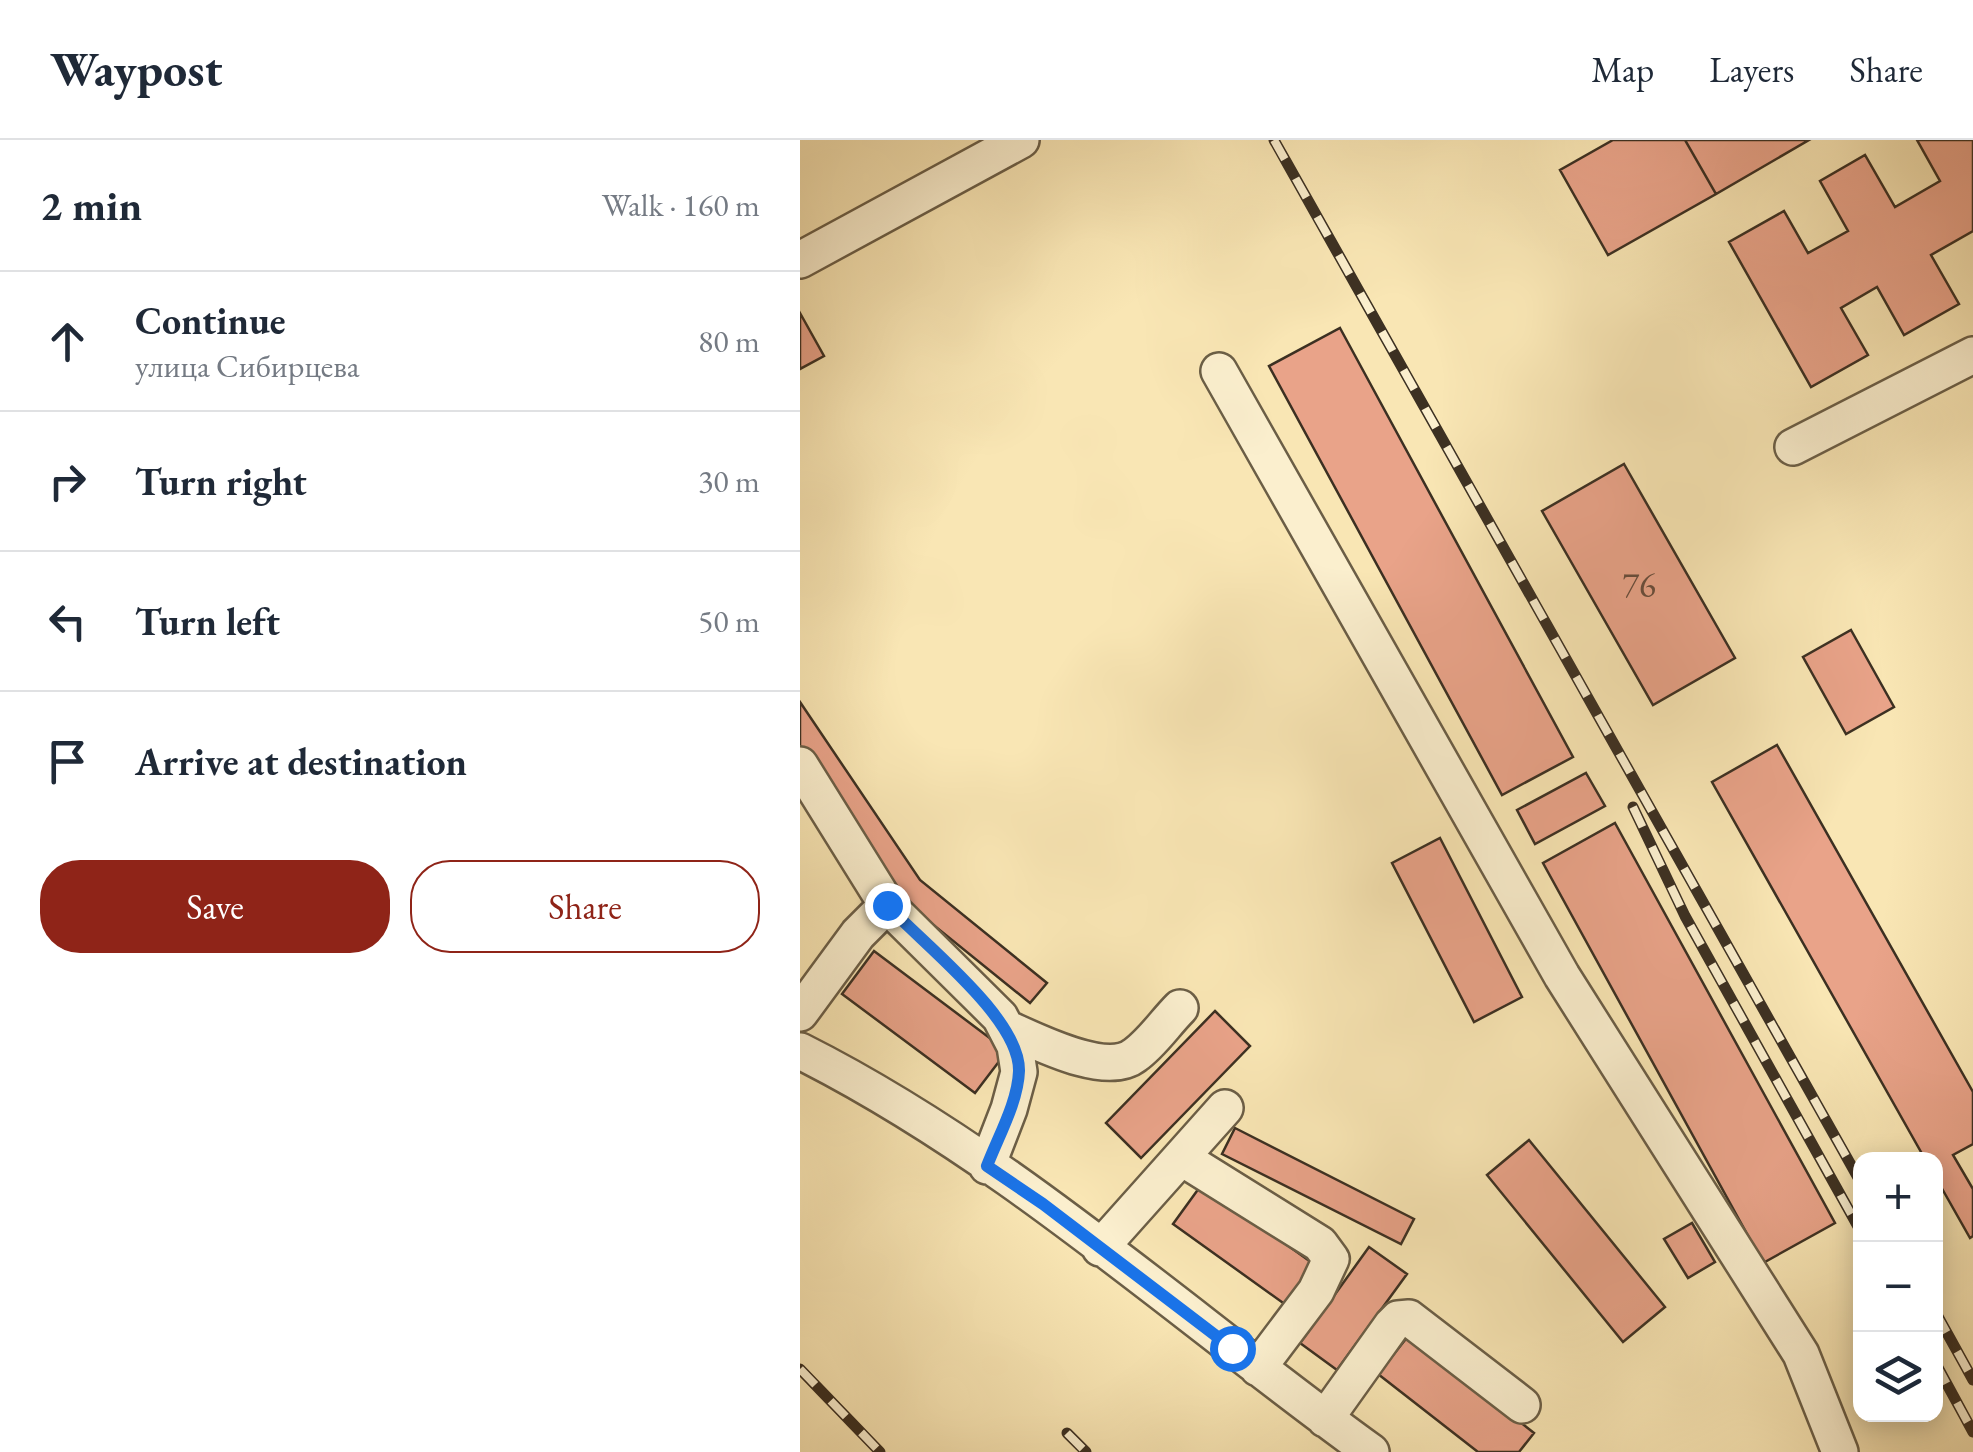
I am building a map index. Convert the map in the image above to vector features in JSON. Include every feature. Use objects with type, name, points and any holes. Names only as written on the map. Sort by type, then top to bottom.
[{"type":"street","points":[[800,260],[1020,140]]},
{"type":"street","points":[[1793,447],[1973,356]]},
{"type":"street","points":[[1219,371],[1562,976],[1800,1354],[1840,1452]]},
{"type":"street","points":[[800,764],[887,905],[1000,1017],[1015,1046],[1019,1072],[987,1166]]},
{"type":"street","points":[[800,1013],[858,934],[887,905]]},
{"type":"street","points":[[1006,1028],[1088,1060],[1119,1062],[1134,1057],[1180,1008]]},
{"type":"street","points":[[800,1051],[856,1079],[987,1166],[1371,1452]]},
{"type":"street","points":[[1100,1248],[1225,1108]]},
{"type":"street","points":[[1182,1158],[1320,1244],[1330,1260],[1316,1291],[1258,1368]]},
{"type":"street","points":[[1325,1419],[1392,1324],[1409,1318],[1522,1405]]},
{"type":"building","points":[[1613,140],[1685,140],[1716,194],[1608,255],[1560,170]]},
{"type":"building","points":[[1685,140],[1809,140],[1716,194]]},
{"type":"building","points":[[1917,140],[1973,140],[1973,231],[1931,255],[1959,304],[1904,335],[1877,287],[1841,308],[1868,355],[1811,387],[1729,242],[1784,211],[1808,253],[1848,231],[1820,181],[1865,155],[1895,207],[1940,181]]},
{"type":"building","points":[[800,313],[824,356],[800,369]]},
{"type":"building","points":[[1340,328],[1573,757],[1502,795],[1269,366]]},
{"type":"building","points":[[1624,464],[1735,658],[1653,705],[1542,511]]},
{"type":"building","points":[[1851,630],[1894,707],[1846,734],[1803,657]]},
{"type":"building","points":[[800,702],[920,880],[1047,983],[1030,1003],[905,902],[800,746]]},
{"type":"building","points":[[1777,745],[1973,1092],[1973,1144],[1953,1155],[1973,1189],[1970,1238],[1943,1190],[1943,1152],[1921,1152],[1712,782]]},
{"type":"building","points":[[1586,773],[1605,806],[1535,844],[1517,810]]},
{"type":"building","points":[[1615,823],[1835,1223],[1763,1263],[1543,863]]},
{"type":"building","points":[[1440,838],[1522,997],[1474,1022],[1392,863]]},
{"type":"building","points":[[874,951],[1007,1051],[975,1093],[842,994]]},
{"type":"building","points":[[1215,1011],[1250,1046],[1141,1158],[1106,1123]]},
{"type":"building","points":[[1235,1128],[1414,1219],[1401,1244],[1222,1154]]},
{"type":"building","points":[[1529,1140],[1665,1307],[1623,1342],[1487,1175]]},
{"type":"building","points":[[1202,1184],[1315,1265],[1286,1305],[1173,1224]]},
{"type":"building","points":[[1692,1223],[1715,1262],[1688,1278],[1664,1239]]},
{"type":"building","points":[[1369,1247],[1407,1274],[1337,1370],[1300,1343]]},
{"type":"building","points":[[1409,1335],[1534,1433],[1519,1452],[1478,1452],[1378,1374]]},
{"type":"railway","points":[[1274,140],[1853,1169]]},
{"type":"railway","points":[[1633,807],[1685,916],[1853,1217]]},
{"type":"railway","points":[[1943,1326],[1973,1380]]},
{"type":"railway","points":[[800,1369],[880,1452]]},
{"type":"railway","points":[[1943,1377],[1973,1432]]},
{"type":"railway","points":[[1067,1433],[1086,1452]]},
{"type":"route","points":[[887,905],[1000,1017],[1015,1046],[1019,1072],[987,1166],[1143,1278],[1232,1348]]}]
